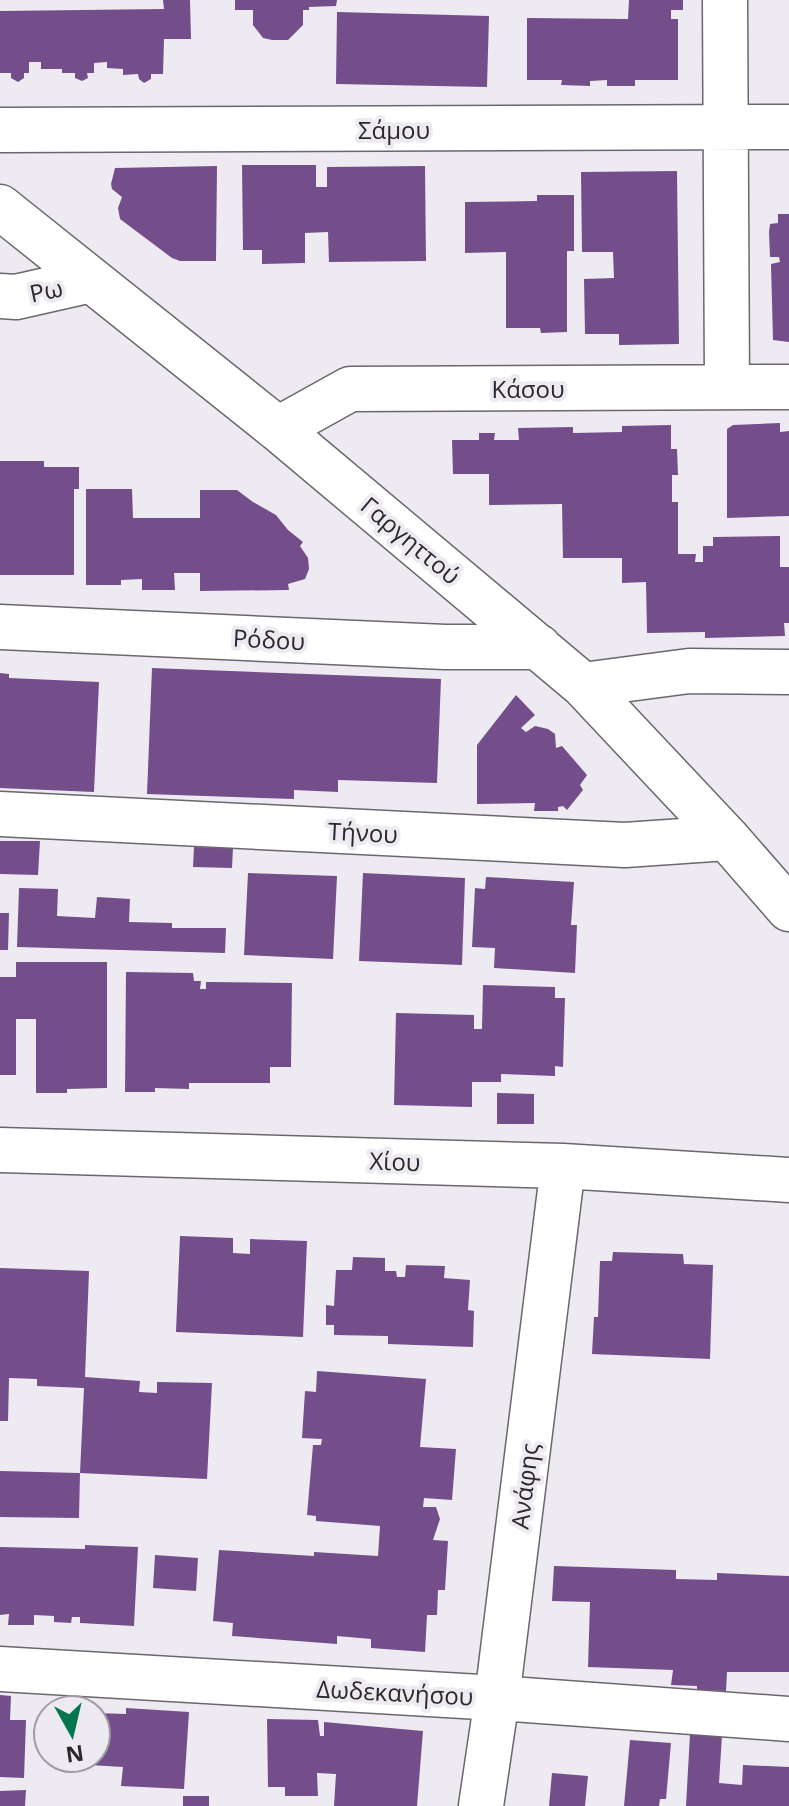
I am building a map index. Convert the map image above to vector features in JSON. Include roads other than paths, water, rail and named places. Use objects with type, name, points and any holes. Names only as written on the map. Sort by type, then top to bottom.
[{"type":"street","points":[[725,0],[727,387]]},
{"type":"street","name":"Σάμου","points":[[0,130],[789,127]]},
{"type":"street","name":"Γαργηττού","points":[[0,207],[278,429],[583,685],[727,838],[789,909]]},
{"type":"street","name":"Ρω","points":[[0,296],[16,297],[91,280]]},
{"type":"street","name":"Κάσου","points":[[278,429],[350,389],[789,387]]},
{"type":"street","name":"Ρόδου","points":[[0,627],[445,647],[539,647]]},
{"type":"street","points":[[583,685],[689,671],[789,672]]},
{"type":"street","name":"Τήνου","points":[[0,814],[625,845],[727,838]]},
{"type":"street","name":"Χίου","points":[[0,1150],[563,1166],[789,1180]]},
{"type":"street","name":"Ανάφης","points":[[481,1806],[563,1166]]},
{"type":"street","name":"Δωδεκανήσου","points":[[0,1669],[497,1698],[789,1719]]}]
